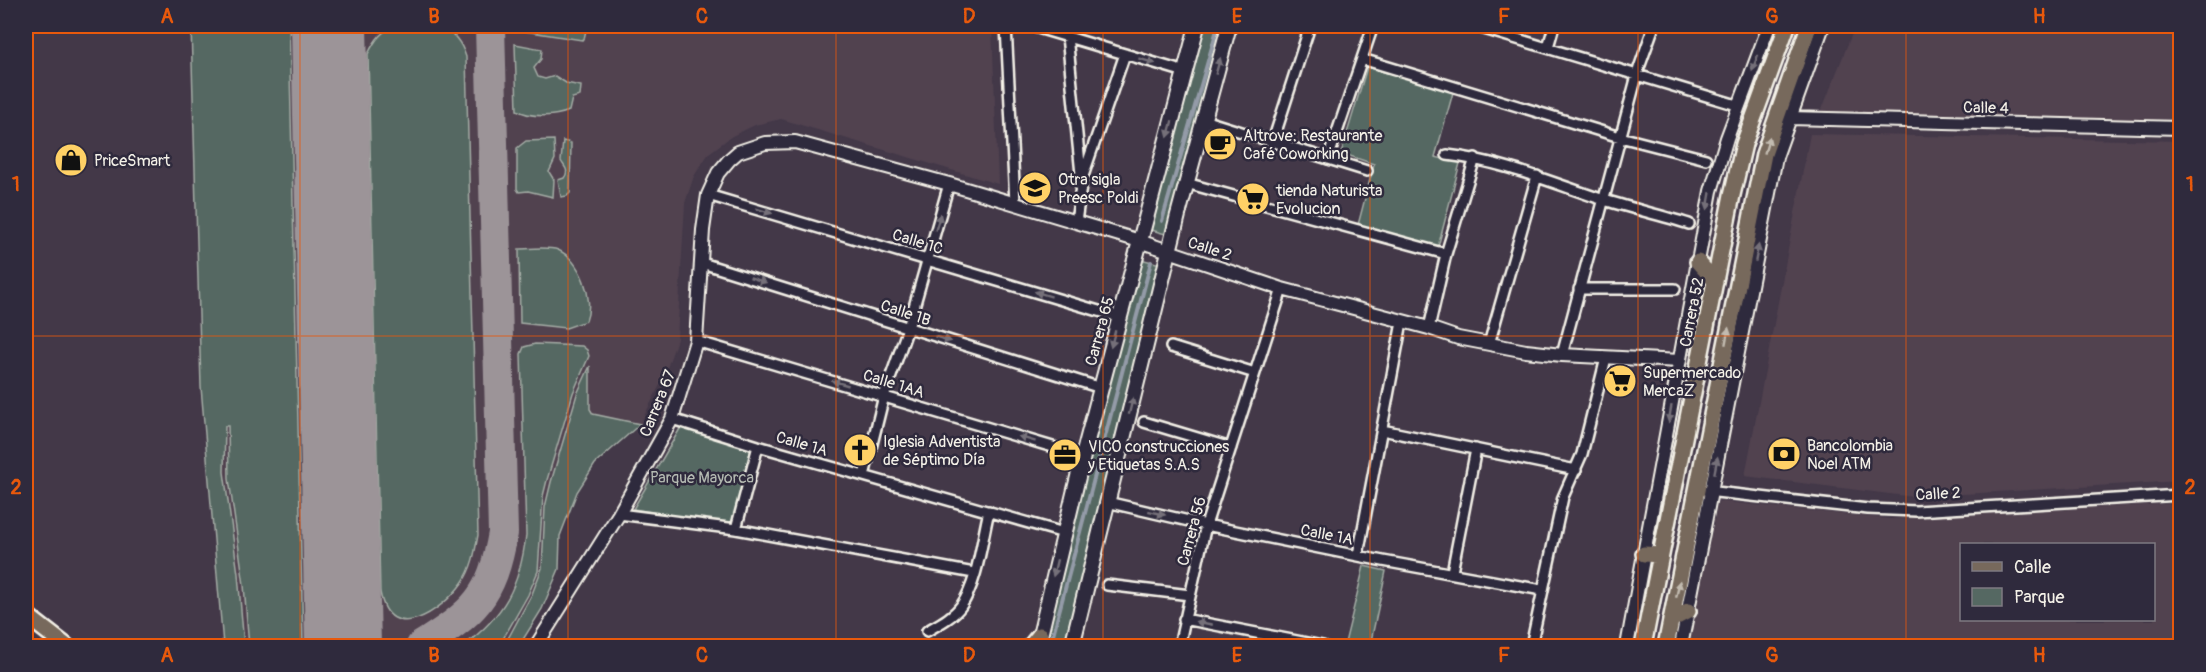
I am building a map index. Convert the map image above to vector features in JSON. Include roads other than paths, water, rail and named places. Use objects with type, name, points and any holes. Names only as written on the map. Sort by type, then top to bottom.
[{"type":"main road","name":"Carrera 65","points":[[1036,643],[1119,317],[1197,26]]},
{"type":"main road","points":[[1072,646],[1168,252],[1229,26]]},
{"type":"main road","name":"Carrera 52","points":[[1643,646],[1652,555],[1675,489],[1744,144],[1787,26]]},
{"type":"main road","points":[[1666,646],[1705,491],[1734,300],[1764,154],[1809,26]]},
{"type":"main road","points":[[1698,262],[1715,281]]},
{"type":"main road","points":[[1734,300],[1749,294]]},
{"type":"main road","points":[[26,602],[54,635]]},
{"type":"main road","points":[[1671,620],[1688,611]]},
{"type":"main road","points":[[26,615],[66,646]]},
{"type":"street","points":[[1006,26],[1015,203]]},
{"type":"street","points":[[1031,26],[1185,72]]},
{"type":"street","points":[[1274,141],[1310,26]]},
{"type":"street","points":[[1328,159],[1372,26]]},
{"type":"street","points":[[1474,26],[1740,106]]},
{"type":"street","points":[[1548,47],[1554,26]]},
{"type":"street","points":[[1562,355],[1602,199],[1637,74],[1654,26]]},
{"type":"street","name":"Carrera 52","points":[[1627,646],[1652,555],[1680,361],[1711,191],[1727,138],[1769,26]]},
{"type":"street","points":[[1681,646],[1705,491],[1749,294],[1776,157],[1823,26]]},
{"type":"street","points":[[1067,36],[1082,179]]},
{"type":"street","points":[[1076,222],[1082,179],[1125,54]]},
{"type":"street","points":[[1362,59],[1620,137],[1706,159]]},
{"type":"street","name":"Calle 4","points":[[1790,118],[2181,128]]},
{"type":"street","points":[[1203,120],[1367,171]]},
{"type":"street","name":"Calle 2","points":[[738,152],[765,143],[795,142],[1015,203],[1282,289],[1429,328],[1458,338],[1562,355],[1680,361]]},
{"type":"street","name":"Carrera 67","points":[[536,646],[619,514],[672,418],[696,341],[703,230],[708,195],[718,173],[738,152]]},
{"type":"street","points":[[1447,155],[1475,158],[1689,224]]},
{"type":"street","points":[[1429,328],[1446,254],[1475,158]]},
{"type":"street","points":[[1489,344],[1537,176]]},
{"type":"street","points":[[1186,183],[1446,254]]},
{"type":"street","points":[[864,476],[884,396],[908,328],[949,184]]},
{"type":"street","name":"Calle 1C","points":[[708,195],[1119,317]]},
{"type":"street","name":"Calle 1B","points":[[702,263],[1101,388]]},
{"type":"street","name":"Carrera 56","points":[[1179,646],[1206,525],[1282,289]]},
{"type":"street","points":[[1579,289],[1675,289]]},
{"type":"street","points":[[1358,555],[1402,322]]},
{"type":"street","name":"Calle 1AA","points":[[696,341],[1083,456]]},
{"type":"street","points":[[1171,347],[1256,373]]},
{"type":"street","points":[[1531,646],[1563,496],[1582,454],[1606,358]]},
{"type":"street","name":"Calle 1A","points":[[672,418],[758,446],[1064,532]]},
{"type":"street","points":[[1144,422],[1231,448]]},
{"type":"street","points":[[1382,430],[1576,470]]},
{"type":"street","points":[[736,529],[758,446]]},
{"type":"street","points":[[1452,572],[1476,449]]},
{"type":"street","name":"Calle 2","points":[[1705,491],[1868,509],[1916,511],[2181,495]]},
{"type":"street","name":"Calle 1A","points":[[1107,502],[1206,525],[1542,590]]},
{"type":"street","points":[[927,631],[960,607],[969,591],[989,511]]},
{"type":"street","points":[[619,514],[736,529],[974,573]]},
{"type":"street","points":[[1107,585],[1190,595]]},
{"type":"street","points":[[1184,619],[1323,646]]},
{"type":"waterway","points":[[1162,221],[1218,26]]},
{"type":"waterway","points":[[1050,646],[1151,262]]},
{"type":"place","name":"Altrove: Restaurante Café Coworking","points":[[1220,144]]},
{"type":"place","name":"PriceSmart","points":[[71,160]]},
{"type":"place","name":"Otra sigla Preesc Poldi","points":[[1035,188]]},
{"type":"place","name":"tienda Naturista Evolucion","points":[[1253,199]]},
{"type":"place","name":"Supermercado MercaZ","points":[[1620,381]]},
{"type":"place","name":"Iglesia Adventista de Séptimo Día","points":[[860,450]]},
{"type":"place","name":"Bancolombia Noel ATM","points":[[1784,454]]},
{"type":"place","name":"VICO construcciones y Etiquetas S.A.S","points":[[1065,455]]},
{"type":"park label","name":"Parque Mayorca","points":[[702,477]]}]
